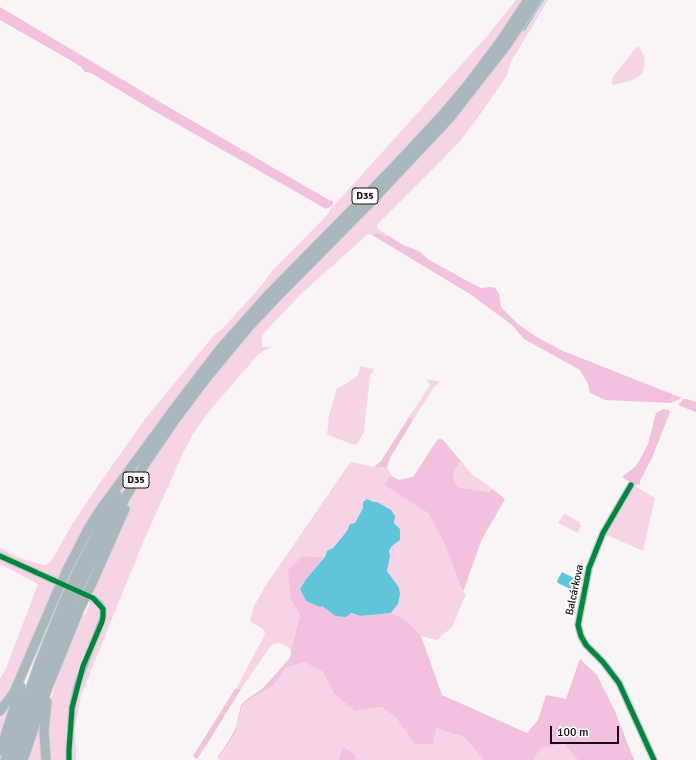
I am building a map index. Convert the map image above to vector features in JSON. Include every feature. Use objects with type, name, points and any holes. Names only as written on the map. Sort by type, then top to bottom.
[{"type":"highway","name":"D35","points":[[14,760],[46,669],[72,604],[76,573],[99,528],[144,452],[201,373],[244,322],[444,113],[500,42],[528,0]]},
{"type":"highway","name":"D35","points":[[76,573],[112,521],[145,464],[186,405],[224,356],[278,295],[379,194],[449,119],[506,46],[537,0]]},
{"type":"highway","points":[[46,760],[44,736],[46,710],[62,651],[72,604],[92,581],[145,464]]},
{"type":"highway","points":[[0,711],[13,694],[55,597],[76,573]]},
{"type":"highway","name":"D35","points":[[5,760],[40,660],[72,604]]},
{"type":"highway","points":[[0,751],[35,644]]},
{"type":"highway","points":[[23,760],[62,651]]},
{"type":"street","name":"Balcárkova","points":[[631,485],[603,533],[589,568],[578,625],[581,636],[586,645],[603,662],[619,683],[654,760]]},
{"type":"street","points":[[0,556],[93,598],[103,609],[103,617],[83,666],[72,708],[68,750],[69,760]]},
{"type":"shaded area","points":[[516,0],[548,0],[512,60],[506,77],[461,140],[377,225],[378,229],[389,236],[377,233],[372,235],[368,234],[300,295],[265,332],[262,336],[262,347],[272,347],[263,351],[257,356],[211,409],[193,434],[144,540],[81,695],[75,727],[76,760],[49,760],[46,743],[49,705],[65,653],[82,615],[85,615],[90,603],[56,585],[20,675],[0,707],[0,678],[5,671],[38,584],[0,564],[0,548],[17,557],[39,564],[44,565],[52,560],[71,526],[145,419],[214,335],[223,328],[262,285],[272,271],[329,213],[329,211],[488,35]]},
{"type":"shaded area","points":[[0,7],[165,105],[333,201],[333,205],[326,209],[149,108],[91,73],[85,72],[81,67],[70,60],[0,20]]},
{"type":"shaded area","points":[[639,46],[645,59],[641,75],[630,81],[613,85],[613,77],[634,50]]},
{"type":"shaded area","points":[[377,233],[389,236],[403,245],[419,251],[429,260],[481,288],[495,288],[499,293],[501,307],[518,324],[535,336],[563,351],[682,398],[671,403],[606,400],[590,393],[588,384],[580,370],[524,339],[512,325],[470,294],[372,235]]},
{"type":"shaded area","points":[[359,366],[375,369],[370,375],[364,432],[355,445],[327,434],[329,415],[337,388],[346,384],[357,376],[360,368]]},
{"type":"shaded area","points":[[426,379],[440,382],[434,387],[413,420],[409,417],[430,385]]},
{"type":"shaded area","points":[[683,399],[696,402],[696,412],[678,404]]},
{"type":"shaded area","points":[[663,409],[669,410],[670,412],[640,484],[636,485],[623,478],[623,476],[635,467],[639,461],[648,444],[656,413]]},
{"type":"shaded area","points":[[409,417],[413,420],[390,458],[387,467],[374,467],[381,461]]},
{"type":"shaded area","points":[[437,440],[443,440],[461,461],[453,472],[453,478],[458,487],[489,492],[491,488],[505,499],[482,539],[463,592],[444,543],[428,513],[384,485],[391,475],[399,480],[413,477]]},
{"type":"shaded area","points":[[461,461],[472,474],[491,488],[489,492],[458,487],[453,478],[453,472]]},
{"type":"shaded area","points":[[351,462],[374,467],[387,467],[391,475],[384,485],[428,513],[444,543],[463,592],[466,594],[452,627],[437,640],[421,636],[405,619],[391,613],[398,604],[387,571],[390,557],[389,552],[392,546],[400,540],[400,529],[377,502],[373,502],[363,508],[355,523],[351,524],[333,548],[327,551],[325,557],[303,556],[291,600],[300,615],[291,651],[283,644],[273,644],[241,689],[236,689],[265,634],[263,629],[250,620],[254,606],[264,588]]},
{"type":"shaded area","points":[[633,485],[655,498],[643,551],[605,534]]},
{"type":"shaded area","points":[[564,514],[580,522],[579,524],[581,525],[578,533],[558,523]]},
{"type":"shaded area","points":[[303,556],[325,557],[306,579],[300,589],[306,601],[360,616],[391,613],[405,619],[421,636],[442,695],[527,733],[538,720],[546,695],[566,699],[580,659],[597,675],[615,711],[634,760],[578,760],[564,744],[541,748],[533,760],[484,760],[464,737],[436,728],[433,744],[414,744],[396,717],[381,707],[355,711],[334,694],[323,672],[305,662],[286,668],[274,685],[251,698],[242,706],[235,734],[218,760],[218,757],[236,727],[241,705],[262,689],[290,658],[300,615],[291,600],[288,570]]},
{"type":"shaded area","points":[[306,662],[323,672],[334,694],[355,711],[381,707],[397,717],[414,744],[436,728],[464,737],[484,760],[356,760],[355,754],[343,747],[338,760],[219,760],[235,734],[242,706],[251,698],[274,685],[286,668]]},
{"type":"shaded area","points":[[235,689],[241,689],[197,759],[193,756]]},
{"type":"shaded area","points":[[10,706],[3,725],[0,735],[0,717]]},
{"type":"shaded area","points":[[40,724],[42,760],[28,760]]},
{"type":"shaded area","points":[[565,744],[578,760],[533,760],[541,748]]},
{"type":"shaded area","points":[[343,747],[355,754],[356,760],[338,760]]},
{"type":"water","points":[[367,499],[377,502],[391,510],[395,516],[394,523],[400,529],[400,540],[392,546],[389,551],[390,557],[387,571],[399,588],[400,594],[398,604],[391,613],[360,616],[351,613],[346,617],[336,616],[322,606],[320,607],[306,601],[300,589],[306,579],[325,557],[327,551],[333,548],[347,531],[350,524],[355,523],[363,508],[363,502]]},
{"type":"water","points":[[562,572],[576,579],[572,589],[558,583],[557,581]]},
{"type":"waterway","points":[[524,30],[543,0]]},
{"type":"cycle path","points":[[631,485],[603,533],[589,568],[578,625],[581,636],[586,645],[603,662],[619,683],[654,760]]},
{"type":"cycle path","points":[[0,556],[93,598],[103,609],[102,622],[83,666],[72,708],[69,760]]}]
